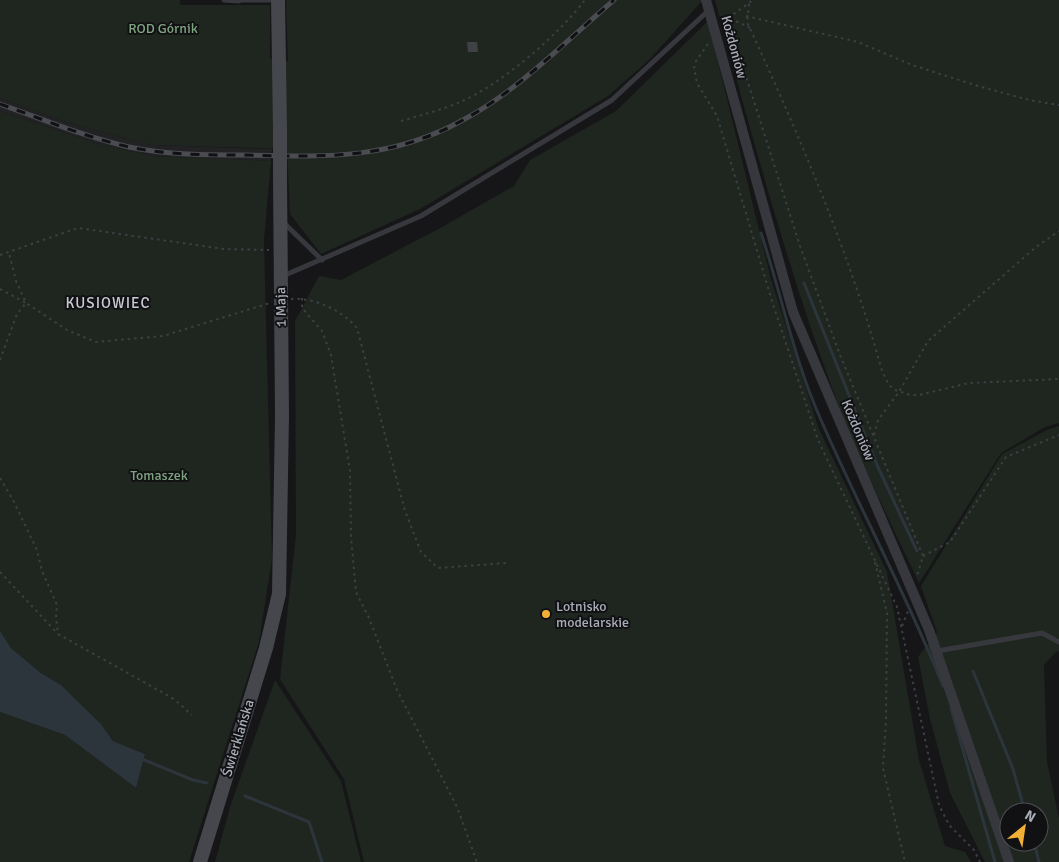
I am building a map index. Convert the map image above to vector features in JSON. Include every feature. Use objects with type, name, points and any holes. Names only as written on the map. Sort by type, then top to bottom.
[{"type":"main road","name":"1 Maja","points":[[275,614],[280,579],[281,299],[277,0]]},
{"type":"main road","name":"Świerklańska","points":[[200,862],[275,614]]},
{"type":"street","name":"Kożdoniów","points":[[708,5],[793,312],[937,651],[1009,862]]},
{"type":"lane","points":[[224,0],[277,0]]},
{"type":"lane","points":[[280,277],[421,216],[612,100],[708,5]]},
{"type":"lane","points":[[280,218],[322,260]]},
{"type":"lane","points":[[937,651],[1042,633],[1059,642]]},
{"type":"path","points":[[402,121],[461,102],[503,77],[538,47],[585,0]]},
{"type":"path","points":[[753,0],[715,30],[696,60],[694,68],[697,83],[717,116],[772,301],[818,440],[897,607],[939,805],[948,825],[974,850],[980,862]]},
{"type":"path","points":[[749,4],[746,16],[750,28],[820,188],[874,342],[882,372],[889,385],[899,392],[919,395],[969,383],[1059,378]]},
{"type":"path","points":[[746,16],[858,42],[912,65],[978,86],[1029,100],[1059,105]]},
{"type":"path","points":[[728,20],[738,22],[750,28]]},
{"type":"path","points":[[728,20],[800,246],[840,355],[923,556],[912,589]]},
{"type":"path","points":[[0,255],[78,228],[224,249],[279,250]]},
{"type":"path","points":[[874,437],[878,420],[899,392],[928,341],[1036,247],[1059,230]]},
{"type":"path","points":[[9,252],[16,282],[26,303]]},
{"type":"path","points":[[0,289],[26,303],[67,330],[96,342],[164,336],[281,299],[302,298],[347,316],[357,328],[405,511],[421,552],[438,568],[473,567],[506,563]]},
{"type":"path","points":[[302,298],[302,308],[322,331],[331,355],[350,471],[351,537],[356,592],[369,618],[397,690],[457,807],[477,862]]},
{"type":"path","points":[[0,360],[16,314],[26,303]]},
{"type":"path","points":[[923,556],[950,542],[1006,457],[1059,435]]},
{"type":"path","points":[[0,478],[13,500],[37,550],[42,571],[57,605],[58,634]]},
{"type":"path","points":[[874,557],[887,614],[886,721],[883,768],[905,862]]},
{"type":"path","points":[[0,572],[58,634],[174,699],[192,715]]},
{"type":"shaded area","points":[[0,98],[66,122],[151,145],[272,149],[271,161],[152,156],[95,143],[0,111]]},
{"type":"shaded area","points":[[0,631],[11,648],[41,673],[61,685],[101,724],[113,741],[145,754],[136,788],[65,735],[0,712]]},
{"type":"green space","name":"ROD Górnik","points":[[0,0],[180,0],[180,5],[270,5],[270,59],[288,61],[286,0],[706,0],[700,3],[650,59],[608,96],[420,209],[321,254],[290,214],[287,149],[151,145],[66,122],[0,98]]},
{"type":"green space","points":[[715,0],[1059,0],[1059,423],[1045,427],[1001,453],[919,583],[854,444],[835,396],[770,200]]},
{"type":"green space","points":[[708,21],[771,279],[819,429],[887,572],[919,760],[945,846],[965,852],[971,862],[364,862],[344,779],[280,679],[296,535],[295,321],[319,276],[341,280],[442,227],[514,186],[530,160],[616,111]]},
{"type":"green space","name":"Tomaszek","points":[[0,111],[95,143],[152,156],[271,161],[264,240],[272,559],[259,642],[189,862],[0,862],[0,712],[65,735],[136,788],[145,754],[113,741],[101,724],[61,685],[41,673],[11,648],[0,631]]},
{"type":"green space","points":[[1059,426],[1059,652],[1057,651],[1044,665],[1047,762],[1059,818],[1059,862],[985,862],[950,793],[930,719],[918,657],[937,632],[921,586],[1002,454],[1047,430]]},
{"type":"green space","points":[[275,680],[341,781],[361,862],[215,862],[230,807]]},
{"type":"building","points":[[467,42],[477,42],[478,52],[468,52]]},
{"type":"waterway","points":[[761,233],[793,342],[815,406],[913,615],[943,686]]},
{"type":"waterway","points":[[804,283],[877,465],[917,551]]},
{"type":"waterway","points":[[973,671],[1013,769],[1022,802]]},
{"type":"waterway","points":[[951,708],[995,862]]},
{"type":"waterway","points":[[142,759],[193,780],[207,783]]},
{"type":"waterway","points":[[245,796],[309,822],[322,862]]},
{"type":"waterway","points":[[1036,852],[1039,862]]},
{"type":"railway","points":[[0,104],[96,138],[129,147],[158,152],[202,155],[303,156],[357,153],[384,149],[410,143],[436,133],[484,108],[523,80],[614,0]]},
{"type":"place","name":"Lotnisko modelarskie","points":[[546,614]]},
{"type":"district","name":"KUSIOWIEC","points":[[108,303]]}]
